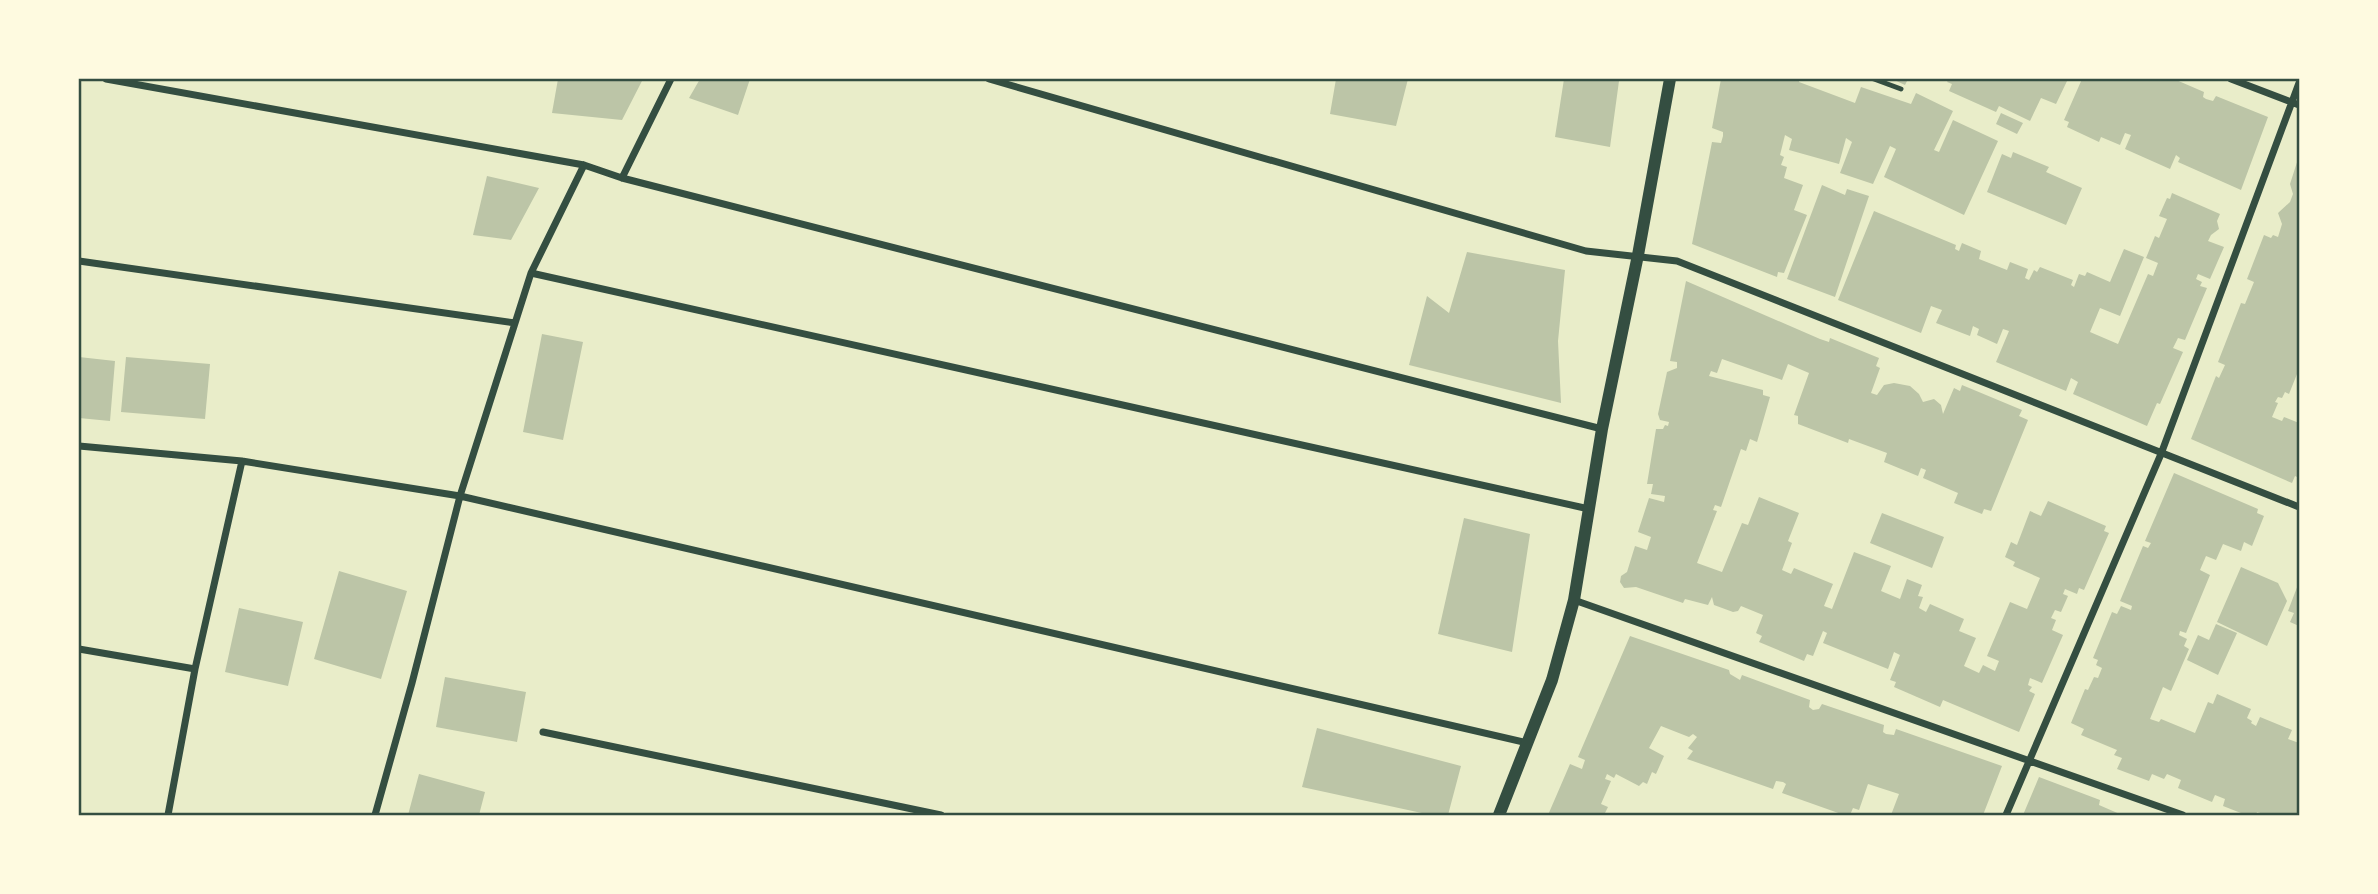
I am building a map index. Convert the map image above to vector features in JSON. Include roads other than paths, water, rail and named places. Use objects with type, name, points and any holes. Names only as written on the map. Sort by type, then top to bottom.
[{"type":"street","points":[[106,79],[584,165],[622,178],[1602,429]]},
{"type":"street","points":[[622,178],[671,79]]},
{"type":"street","points":[[989,79],[1586,251],[1677,261],[2299,507]]},
{"type":"street","points":[[1499,815],[1552,680],[1574,600],[1602,429],[1638,255],[1670,79]]},
{"type":"street","points":[[2231,79],[2296,104]]},
{"type":"street","points":[[2006,815],[2161,454],[2296,104],[2299,83]]},
{"type":"street","points":[[375,815],[460,496],[531,273],[584,165]]},
{"type":"street","points":[[79,261],[515,323]]},
{"type":"street","points":[[531,273],[1590,509]]},
{"type":"street","points":[[79,446],[242,460],[460,496],[1528,743]]},
{"type":"street","points":[[168,815],[195,669],[242,460]]},
{"type":"street","points":[[1574,600],[2183,815]]},
{"type":"street","points":[[79,649],[195,669]]},
{"type":"street","points":[[543,732],[941,815]]},
{"type":"lane","points":[[1874,79],[1901,89]]}]
